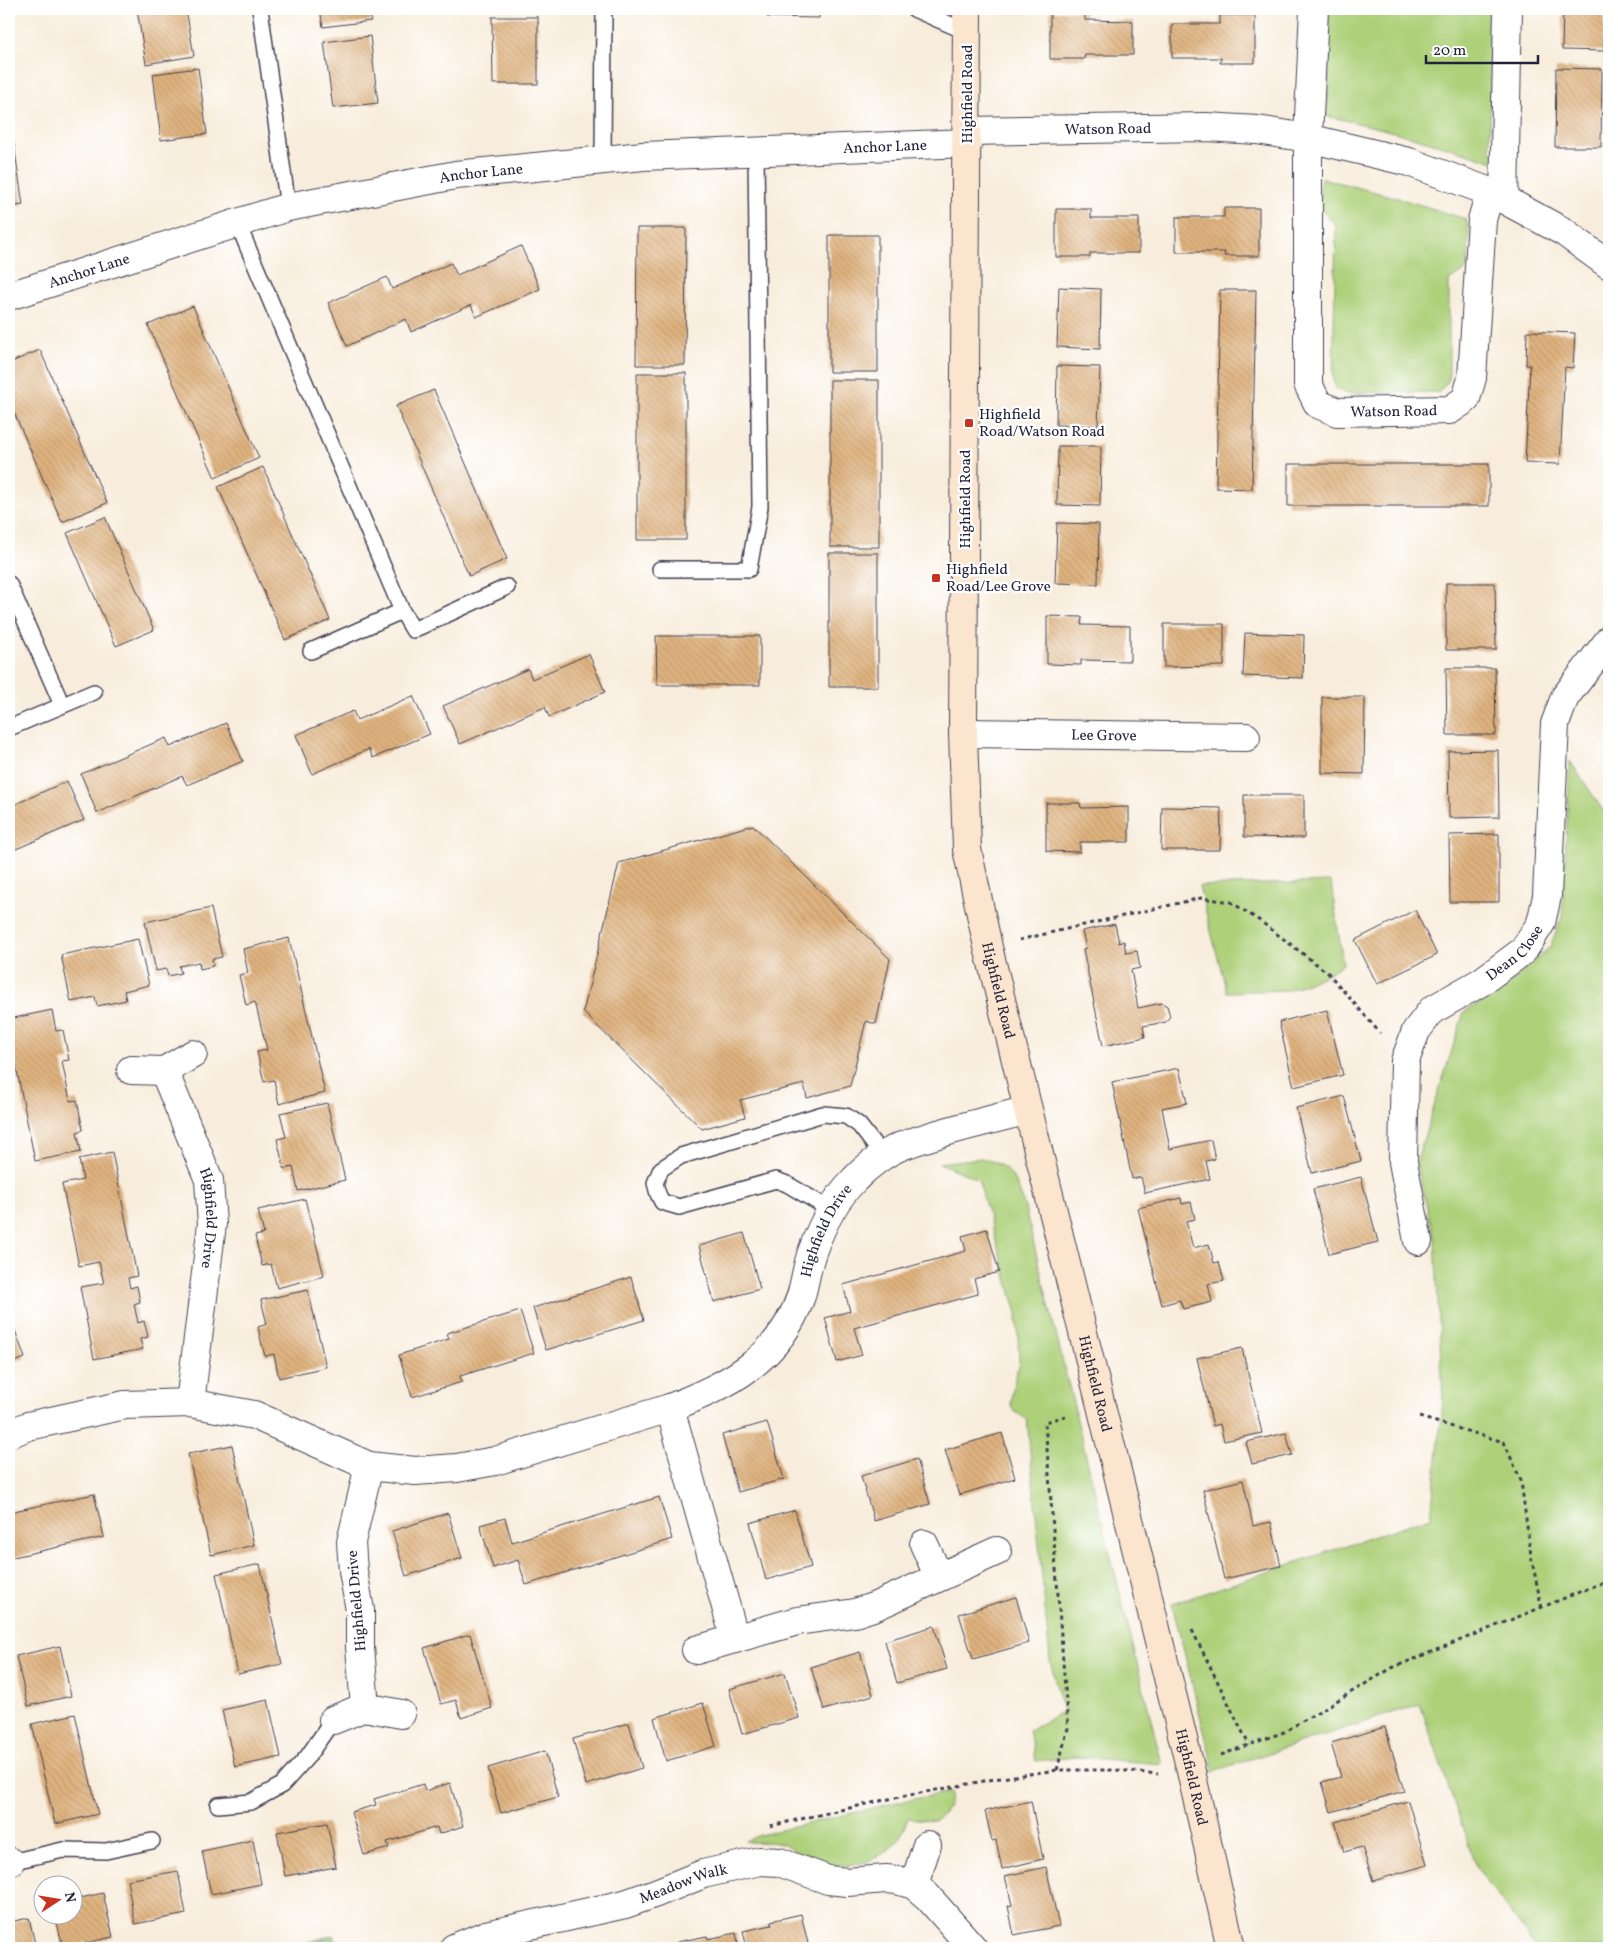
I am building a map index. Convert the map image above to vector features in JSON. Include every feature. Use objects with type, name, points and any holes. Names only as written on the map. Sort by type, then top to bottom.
[{"type":"street","name":"Watson Road","points":[[1314,9],[1308,138],[1308,384],[1318,404],[1337,412],[1450,410],[1466,399],[1472,378],[1482,220],[1497,196],[1508,9]]},
{"type":"street","name":"Highfield Road","points":[[967,20],[968,137],[963,733],[967,849],[988,947],[1190,1767],[1231,1948]]},
{"type":"street","name":"Watson Road","points":[[968,137],[1206,127],[1257,130],[1308,138],[1409,162],[1497,196],[1564,232],[1609,264]]},
{"type":"street","name":"Anchor Lane","points":[[9,296],[288,207],[456,175],[643,156],[756,151],[968,137]]},
{"type":"street","name":"Dean Close","points":[[1418,1241],[1403,1162],[1405,1061],[1416,1031],[1432,1010],[1481,982],[1523,951],[1541,924],[1547,896],[1555,724],[1565,696],[1609,640]]},
{"type":"street","name":"Lee Grove","points":[[963,733],[1246,736]]},
{"type":"street","points":[[131,1070],[164,1071],[193,1054]]},
{"type":"street","name":"Highfield Drive","points":[[164,1071],[209,1180],[212,1224],[190,1403]]},
{"type":"street","name":"Highfield Drive","points":[[9,1434],[28,1426],[125,1405],[190,1403],[254,1415],[369,1466],[415,1471],[457,1468],[496,1461],[670,1408],[737,1378],[767,1353],[786,1326],[800,1298],[812,1252],[831,1210],[854,1180],[883,1156],[905,1144],[1028,1110]]},
{"type":"street","points":[[670,1408],[735,1639]]},
{"type":"street","name":"Highfield Drive","points":[[365,1707],[360,1647],[360,1610],[353,1571],[351,1542],[369,1466]]},
{"type":"street","points":[[924,1544],[939,1577]]},
{"type":"street","points":[[696,1650],[798,1621],[855,1613],[876,1606],[997,1551]]},
{"type":"street","points":[[333,1720],[365,1707],[401,1714]]},
{"type":"street","points":[[914,1885],[927,1845]]},
{"type":"street","name":"Meadow Walk","points":[[454,1948],[486,1934],[625,1904],[703,1874],[760,1861],[779,1862],[828,1880],[847,1882],[886,1879],[914,1885],[928,1897],[973,1948]]},
{"type":"lane","points":[[260,9],[288,207]]},
{"type":"lane","points":[[603,160],[604,9]]},
{"type":"lane","points":[[914,9],[967,20]]},
{"type":"lane","points":[[660,569],[749,570],[760,508],[756,151]]},
{"type":"lane","points":[[237,222],[402,611],[413,630],[507,587]]},
{"type":"lane","points":[[9,584],[62,705]]},
{"type":"lane","points":[[311,651],[402,611]]},
{"type":"lane","points":[[9,728],[94,692]]},
{"type":"lane","points":[[831,1210],[788,1184],[776,1180],[679,1207],[662,1202],[655,1183],[661,1170],[681,1156],[823,1114],[846,1116],[859,1125],[883,1156]]},
{"type":"lane","points":[[218,1805],[251,1802],[282,1785],[308,1756],[333,1720]]},
{"type":"lane","points":[[10,1862],[63,1850],[106,1851],[152,1841]]},
{"type":"path","points":[[988,947],[1201,898],[1231,902],[1260,921],[1328,973],[1405,1061]]},
{"type":"path","points":[[1057,1770],[1068,1728],[1046,1422],[1100,1405]]},
{"type":"path","points":[[1419,1417],[1504,1442],[1521,1481],[1531,1556],[1542,1609]]},
{"type":"path","points":[[1158,1639],[1193,1630],[1249,1745],[1284,1732],[1392,1668],[1468,1636],[1542,1609],[1609,1580]]},
{"type":"path","points":[[765,1828],[889,1799],[1057,1770],[1116,1770],[1165,1774],[1190,1767]]},
{"type":"green space","points":[[1329,9],[1491,9],[1490,150],[1497,156],[1494,162],[1408,136],[1321,115],[1323,103],[1328,103]]},
{"type":"green space","points":[[1321,178],[1398,198],[1466,219],[1469,231],[1468,268],[1449,281],[1449,380],[1439,392],[1346,393],[1337,390],[1333,381],[1336,225],[1319,208]]},
{"type":"green space","points":[[1570,761],[1606,815],[1609,824],[1609,1948],[1536,1948],[1476,1867],[1420,1704],[1214,1771],[1172,1604],[1431,1517],[1443,1402],[1435,1239],[1416,1163],[1464,1012],[1505,988],[1550,947],[1562,917]]},
{"type":"green space","points":[[1331,882],[1343,964],[1322,977],[1289,990],[1227,992],[1199,886]]},
{"type":"green space","points":[[981,1158],[999,1164],[1010,1174],[1018,1186],[1024,1204],[1162,1764],[1076,1757],[1036,1761],[1029,1731],[1063,1711],[1050,1661],[1027,1419],[1015,1412],[1011,1405],[1019,1362],[1017,1313],[978,1179],[939,1163]]},
{"type":"green space","points":[[951,1792],[949,1805],[939,1819],[935,1821],[908,1818],[901,1835],[894,1844],[876,1857],[855,1865],[844,1866],[822,1863],[778,1843],[745,1841],[760,1835],[902,1801]]},
{"type":"green space","points":[[333,1935],[338,1948],[287,1948]]},
{"type":"building","points":[[137,9],[186,9],[194,56],[146,64]]},
{"type":"building","points":[[320,9],[370,9],[371,21],[323,27]]},
{"type":"building","points":[[766,9],[819,9],[819,18],[767,17]]},
{"type":"building","points":[[1563,9],[1604,9],[1604,51],[1562,50]]},
{"type":"building","points":[[1050,11],[1085,11],[1085,20],[1133,21],[1133,55],[1085,55],[1084,59],[1050,59]]},
{"type":"building","points":[[1220,15],[1255,15],[1255,63],[1220,63],[1221,58],[1172,58],[1172,24],[1220,24]]},
{"type":"building","points":[[492,17],[538,17],[538,84],[493,84]]},
{"type":"building","points":[[370,36],[378,103],[333,108],[324,42]]},
{"type":"building","points":[[198,68],[207,134],[161,140],[153,74]]},
{"type":"building","points":[[1556,68],[1602,69],[1601,147],[1555,147]]},
{"type":"building","points":[[9,112],[23,205],[9,207]]},
{"type":"building","points":[[1224,208],[1259,208],[1259,256],[1224,256],[1225,252],[1176,252],[1176,217],[1224,217]]},
{"type":"building","points":[[1056,209],[1091,209],[1091,218],[1139,218],[1139,253],[1090,253],[1090,257],[1056,257]]},
{"type":"building","points":[[637,228],[686,228],[685,365],[636,365]]},
{"type":"building","points":[[829,235],[878,235],[878,372],[829,372]]},
{"type":"building","points":[[521,246],[540,289],[476,317],[471,305],[411,332],[406,319],[347,346],[328,303],[387,277],[392,289],[451,263],[457,275]]},
{"type":"building","points":[[1059,287],[1101,289],[1100,349],[1057,347]]},
{"type":"building","points":[[1220,290],[1256,290],[1252,489],[1216,488]]},
{"type":"building","points":[[193,306],[259,458],[215,478],[148,325]]},
{"type":"building","points":[[1527,331],[1575,333],[1573,368],[1565,367],[1560,464],[1525,463],[1530,365],[1526,365]]},
{"type":"building","points":[[40,350],[107,503],[62,522],[9,401],[9,363]]},
{"type":"building","points":[[1057,366],[1100,367],[1098,426],[1056,425]]},
{"type":"building","points":[[637,373],[686,373],[686,540],[637,540]]},
{"type":"building","points":[[830,380],[879,380],[879,547],[830,547]]},
{"type":"building","points":[[434,390],[507,559],[469,576],[396,406]]},
{"type":"building","points":[[1058,446],[1101,446],[1100,506],[1057,505]]},
{"type":"building","points":[[1288,464],[1489,464],[1489,506],[1288,506]]},
{"type":"building","points":[[263,467],[330,620],[285,640],[218,487]]},
{"type":"building","points":[[105,517],[154,630],[116,646],[67,533]]},
{"type":"building","points":[[1057,523],[1099,524],[1098,584],[1055,583]]},
{"type":"building","points":[[829,553],[878,553],[878,687],[829,687]]},
{"type":"building","points":[[1446,583],[1495,583],[1496,650],[1446,650]]},
{"type":"building","points":[[1047,616],[1082,617],[1081,625],[1130,626],[1130,661],[1081,660],[1081,665],[1047,664]]},
{"type":"building","points":[[1164,624],[1224,624],[1224,666],[1164,667]]},
{"type":"building","points":[[1245,633],[1304,635],[1303,678],[1243,676]]},
{"type":"building","points":[[656,636],[760,636],[760,685],[657,685]]},
{"type":"building","points":[[589,654],[605,692],[549,717],[545,707],[460,744],[443,706],[528,669],[532,679]]},
{"type":"building","points":[[1446,668],[1495,668],[1496,735],[1447,735]]},
{"type":"building","points":[[413,696],[430,734],[373,758],[369,749],[312,774],[296,735],[353,711],[357,720]]},
{"type":"building","points":[[1322,697],[1365,697],[1364,774],[1322,773]]},
{"type":"building","points":[[226,723],[243,761],[187,785],[182,776],[97,813],[81,774],[166,738],[170,747]]},
{"type":"building","points":[[1498,750],[1499,817],[1449,818],[1448,751]]},
{"type":"building","points":[[67,781],[84,820],[9,852],[9,807]]},
{"type":"building","points":[[1244,795],[1304,795],[1304,838],[1244,837]]},
{"type":"building","points":[[1046,803],[1080,803],[1081,808],[1129,807],[1129,842],[1080,842],[1080,852],[1046,851]]},
{"type":"building","points":[[1162,807],[1221,808],[1220,850],[1161,850]]},
{"type":"building","points":[[753,825],[890,959],[876,1024],[866,1021],[850,1086],[807,1098],[804,1084],[740,1100],[745,1117],[702,1129],[583,1012],[619,863]]},
{"type":"building","points":[[1499,834],[1499,902],[1450,902],[1449,835]]},
{"type":"building","points":[[211,908],[222,957],[212,959],[213,966],[200,969],[199,962],[179,966],[181,973],[168,976],[166,969],[156,971],[145,922]]},
{"type":"building","points":[[1415,910],[1437,955],[1377,984],[1355,940]]},
{"type":"building","points":[[1115,924],[1119,943],[1124,941],[1126,953],[1137,951],[1140,968],[1131,970],[1138,1008],[1162,1003],[1167,1006],[1170,1016],[1166,1022],[1143,1026],[1145,1037],[1103,1046],[1083,949],[1086,948],[1082,931]]},
{"type":"building","points":[[289,938],[325,1093],[279,1104],[274,1080],[264,1082],[257,1052],[267,1050],[255,1002],[246,1005],[239,975],[248,973],[243,949]]},
{"type":"building","points":[[138,939],[149,985],[124,991],[126,1000],[97,1006],[95,997],[71,1002],[61,955]]},
{"type":"building","points":[[52,1010],[56,1031],[63,1030],[69,1060],[62,1061],[70,1101],[77,1100],[83,1130],[77,1132],[81,1152],[35,1161],[9,1031],[9,1019]]},
{"type":"building","points":[[1327,1010],[1343,1075],[1294,1087],[1279,1022]]},
{"type":"building","points":[[1179,1068],[1187,1103],[1162,1108],[1170,1149],[1211,1140],[1215,1159],[1206,1161],[1210,1179],[1145,1193],[1141,1177],[1132,1179],[1112,1082]]},
{"type":"building","points":[[1344,1096],[1361,1161],[1312,1173],[1296,1108]]},
{"type":"building","points":[[327,1103],[345,1180],[298,1191],[293,1167],[284,1169],[277,1139],[286,1137],[280,1113]]},
{"type":"building","points":[[112,1152],[137,1276],[128,1278],[130,1288],[137,1286],[140,1302],[134,1304],[138,1323],[144,1321],[148,1337],[140,1339],[143,1349],[94,1359],[80,1287],[104,1283],[99,1262],[79,1266],[62,1184],[83,1180],[79,1159]]},
{"type":"building","points":[[1361,1177],[1378,1242],[1329,1254],[1313,1189]]},
{"type":"building","points":[[1181,1198],[1182,1204],[1191,1202],[1195,1219],[1186,1221],[1193,1248],[1209,1244],[1214,1263],[1219,1262],[1224,1281],[1208,1284],[1212,1302],[1183,1309],[1180,1300],[1162,1305],[1138,1208]]},
{"type":"building","points":[[305,1199],[324,1276],[277,1288],[271,1264],[262,1266],[255,1236],[264,1234],[258,1210]]},
{"type":"building","points":[[987,1229],[999,1272],[974,1279],[978,1294],[854,1328],[862,1355],[837,1362],[825,1318],[850,1311],[843,1285],[966,1251],[962,1236]]},
{"type":"building","points":[[744,1233],[760,1289],[714,1302],[699,1246]]},
{"type":"building","points":[[631,1277],[644,1320],[546,1350],[533,1308]]},
{"type":"building","points":[[308,1290],[326,1367],[279,1378],[274,1354],[265,1356],[261,1341],[258,1327],[267,1324],[261,1300]]},
{"type":"building","points":[[520,1311],[534,1353],[460,1376],[462,1382],[412,1397],[399,1355],[449,1339],[447,1333]]},
{"type":"building","points":[[9,1314],[25,1358],[9,1364]]},
{"type":"building","points":[[1242,1348],[1262,1433],[1224,1441],[1220,1424],[1213,1426],[1197,1358]]},
{"type":"building","points":[[767,1422],[784,1479],[738,1492],[722,1435]]},
{"type":"building","points":[[1002,1433],[1015,1478],[959,1495],[945,1450]]},
{"type":"building","points":[[1286,1433],[1292,1455],[1252,1464],[1246,1442]]},
{"type":"building","points":[[232,1445],[254,1545],[211,1555],[188,1454]]},
{"type":"building","points":[[917,1459],[930,1504],[874,1521],[861,1476]]},
{"type":"building","points":[[1243,1480],[1253,1526],[1271,1522],[1281,1566],[1224,1579],[1203,1490]]},
{"type":"building","points":[[94,1494],[104,1537],[9,1558],[9,1512]]},
{"type":"building","points":[[659,1497],[672,1539],[526,1585],[518,1560],[493,1568],[480,1525],[505,1518],[512,1542]]},
{"type":"building","points":[[795,1510],[811,1567],[766,1580],[750,1523]]},
{"type":"building","points":[[448,1513],[462,1558],[406,1576],[392,1531]]},
{"type":"building","points":[[260,1564],[282,1664],[238,1674],[216,1574]]},
{"type":"building","points":[[1016,1597],[1029,1643],[973,1659],[959,1614]]},
{"type":"building","points":[[934,1626],[947,1669],[897,1683],[885,1641]]},
{"type":"building","points":[[470,1634],[492,1708],[461,1718],[456,1700],[441,1704],[424,1648]]},
{"type":"building","points":[[60,1646],[71,1696],[28,1706],[16,1656]]},
{"type":"building","points":[[860,1652],[873,1695],[824,1710],[811,1667]]},
{"type":"building","points":[[785,1673],[799,1718],[742,1734],[729,1689]]},
{"type":"building","points":[[268,1700],[281,1757],[235,1767],[222,1710]]},
{"type":"building","points":[[703,1703],[716,1746],[666,1761],[654,1718]]},
{"type":"building","points":[[75,1714],[98,1814],[55,1824],[32,1724]]},
{"type":"building","points":[[629,1723],[642,1768],[586,1785],[573,1739]]},
{"type":"building","points":[[1385,1727],[1404,1791],[1331,1812],[1322,1782],[1341,1777],[1331,1743]]},
{"type":"building","points":[[545,1751],[558,1797],[501,1813],[488,1768]]},
{"type":"building","points":[[450,1783],[463,1826],[439,1834],[437,1827],[387,1842],[389,1848],[364,1855],[351,1812],[376,1805],[374,1799],[423,1784],[425,1791]]},
{"type":"building","points":[[1031,1801],[1043,1859],[1002,1869],[996,1840],[992,1841],[985,1811]]},
{"type":"building","points":[[1408,1801],[1427,1865],[1373,1881],[1362,1847],[1344,1852],[1335,1822]]},
{"type":"building","points":[[327,1823],[336,1867],[285,1876],[277,1832]]},
{"type":"building","points":[[253,1840],[261,1884],[211,1894],[202,1851]]},
{"type":"building","points":[[1046,1867],[1059,1926],[1014,1935],[1008,1906],[1012,1905],[1005,1876]]},
{"type":"building","points":[[178,1871],[186,1914],[135,1924],[127,1880]]},
{"type":"building","points":[[103,1893],[113,1937],[63,1948],[57,1924],[82,1924],[82,1898]]},
{"type":"building","points":[[801,1914],[809,1948],[747,1948],[743,1931],[772,1925],[771,1921]]},
{"type":"building","points":[[29,1918],[36,1948],[9,1948],[9,1922]]},
{"type":"building","points":[[736,1933],[739,1948],[678,1948],[677,1942],[707,1936],[708,1939]]},
{"type":"building","points":[[650,1943],[651,1948],[627,1948],[627,1947]]},
{"type":"place","name":"Highfield Road/Watson Road","points":[[969,423]]},
{"type":"place","name":"Highfield Road/Lee Grove","points":[[936,578]]}]
